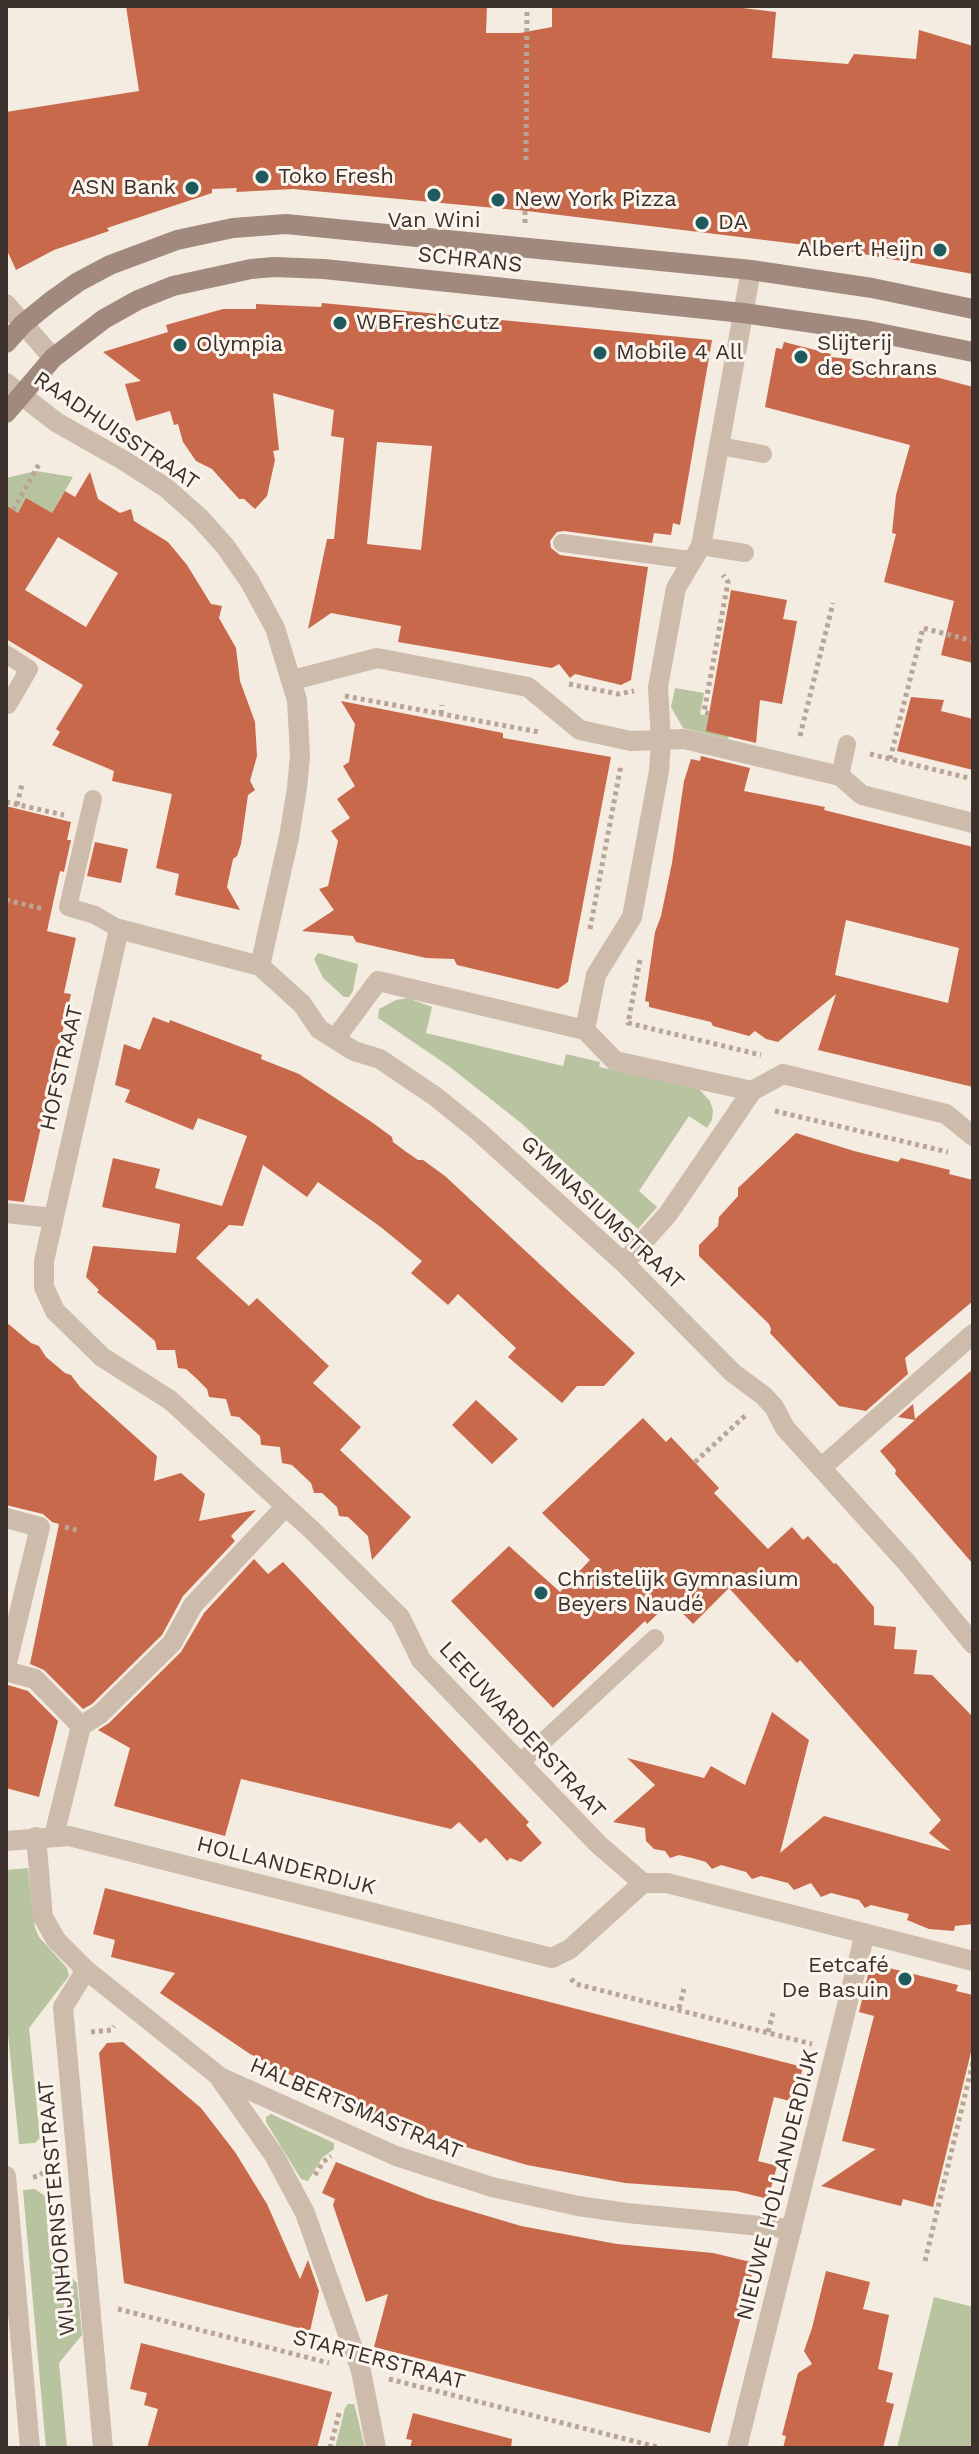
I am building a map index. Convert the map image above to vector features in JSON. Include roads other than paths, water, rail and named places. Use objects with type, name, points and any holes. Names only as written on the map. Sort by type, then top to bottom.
[{"type":"street","name":"SCHRANS","points":[[6,343],[23,324],[78,282],[110,265],[177,240],[255,225],[310,224],[751,270],[872,288],[973,309]]},
{"type":"street","name":"SCHRANS","points":[[6,413],[13,389],[104,319],[138,300],[173,286],[216,275],[274,267],[324,269],[743,313],[869,331],[973,352]]},
{"type":"street","points":[[585,1030],[596,975],[632,917],[657,783],[661,741],[658,687],[676,588],[696,553],[720,446],[751,270]]},
{"type":"street","points":[[6,304],[53,358]]},
{"type":"street","name":"RAADHUISSTRAAT","points":[[13,389],[56,422],[165,487],[199,517],[225,546],[250,582],[275,628],[293,680],[299,722],[297,788],[260,966]]},
{"type":"street","points":[[293,680],[377,658],[528,687],[580,730],[626,740],[684,739],[840,776],[862,795],[973,823]]},
{"type":"street","name":"GYMNASIUMSTRAAT","points":[[119,929],[260,966],[302,1004],[319,1029],[354,1051],[380,1059],[436,1097],[478,1131],[624,1263],[733,1373],[764,1396],[785,1428],[907,1563],[973,1644]]},
{"type":"street","name":"HOFSTRAAT","points":[[53,1218],[119,929]]},
{"type":"street","points":[[335,1039],[378,981],[585,1030],[615,1061],[747,1097]]},
{"type":"street","points":[[624,1263],[668,1214],[747,1097],[783,1074],[946,1114],[973,1136]]},
{"type":"street","points":[[6,1213],[53,1218]]},
{"type":"street","name":"LEEUWARDERSTRAAT","points":[[53,1218],[44,1261],[44,1287],[55,1311],[102,1357],[170,1400],[400,1617],[421,1660],[598,1844],[643,1883]]},
{"type":"street","points":[[822,1467],[973,1334]]},
{"type":"street","points":[[6,1518],[40,1527],[6,1669],[35,1679],[81,1726],[100,1714],[172,1643],[193,1605],[285,1507]]},
{"type":"street","name":"HALBERTSMASTRAAT","points":[[81,1726],[45,1837],[43,1917],[56,1940],[86,1970],[220,2077],[348,2136],[455,2177],[547,2200],[627,2213],[792,2229]]},
{"type":"street","name":"HOLLANDERDIJK","points":[[6,1841],[69,1836],[552,1958],[570,1949],[643,1883]]},
{"type":"street","points":[[643,1883],[667,1883],[973,1961]]},
{"type":"street","name":"NIEUWE HOLLANDERDIJK","points":[[737,2448],[865,1933]]},
{"type":"street","name":"WIJNHORNSTERSTRAAT","points":[[86,1970],[63,2007],[103,2448]]},
{"type":"street","points":[[220,2077],[260,2132],[296,2195],[318,2246],[361,2371],[376,2448]]},
{"type":"street","points":[[6,2176],[12,2297],[30,2448]]},
{"type":"lane","points":[[720,446],[763,454]]},
{"type":"lane","points":[[562,543],[696,553],[745,553]]},
{"type":"lane","points":[[6,654],[29,669],[8,705]]},
{"type":"lane","points":[[840,776],[847,746]]},
{"type":"lane","points":[[93,799],[68,907],[95,915],[119,929]]},
{"type":"lane","points":[[520,1763],[655,1638]]},
{"type":"place","name":"Toko Fresh","points":[[262,177]]},
{"type":"place","name":"ASN Bank","points":[[192,188]]},
{"type":"place","name":"Van Wini","points":[[434,195]]},
{"type":"place","name":"New York Pizza","points":[[498,200]]},
{"type":"place","name":"DA","points":[[702,223]]},
{"type":"place","name":"Albert Heijn","points":[[940,250]]},
{"type":"place","name":"WBFreshCutz","points":[[340,323]]},
{"type":"place","name":"Olympia","points":[[180,345]]},
{"type":"place","name":"Mobile 4 All","points":[[600,353]]},
{"type":"place","name":"Slijterij de Schrans","points":[[801,357]]},
{"type":"place","name":"Christelijk Gymnasium Beyers Naudé","points":[[541,1593]]},
{"type":"place","name":"Eetcafé De Basuin","points":[[905,1979]]}]
